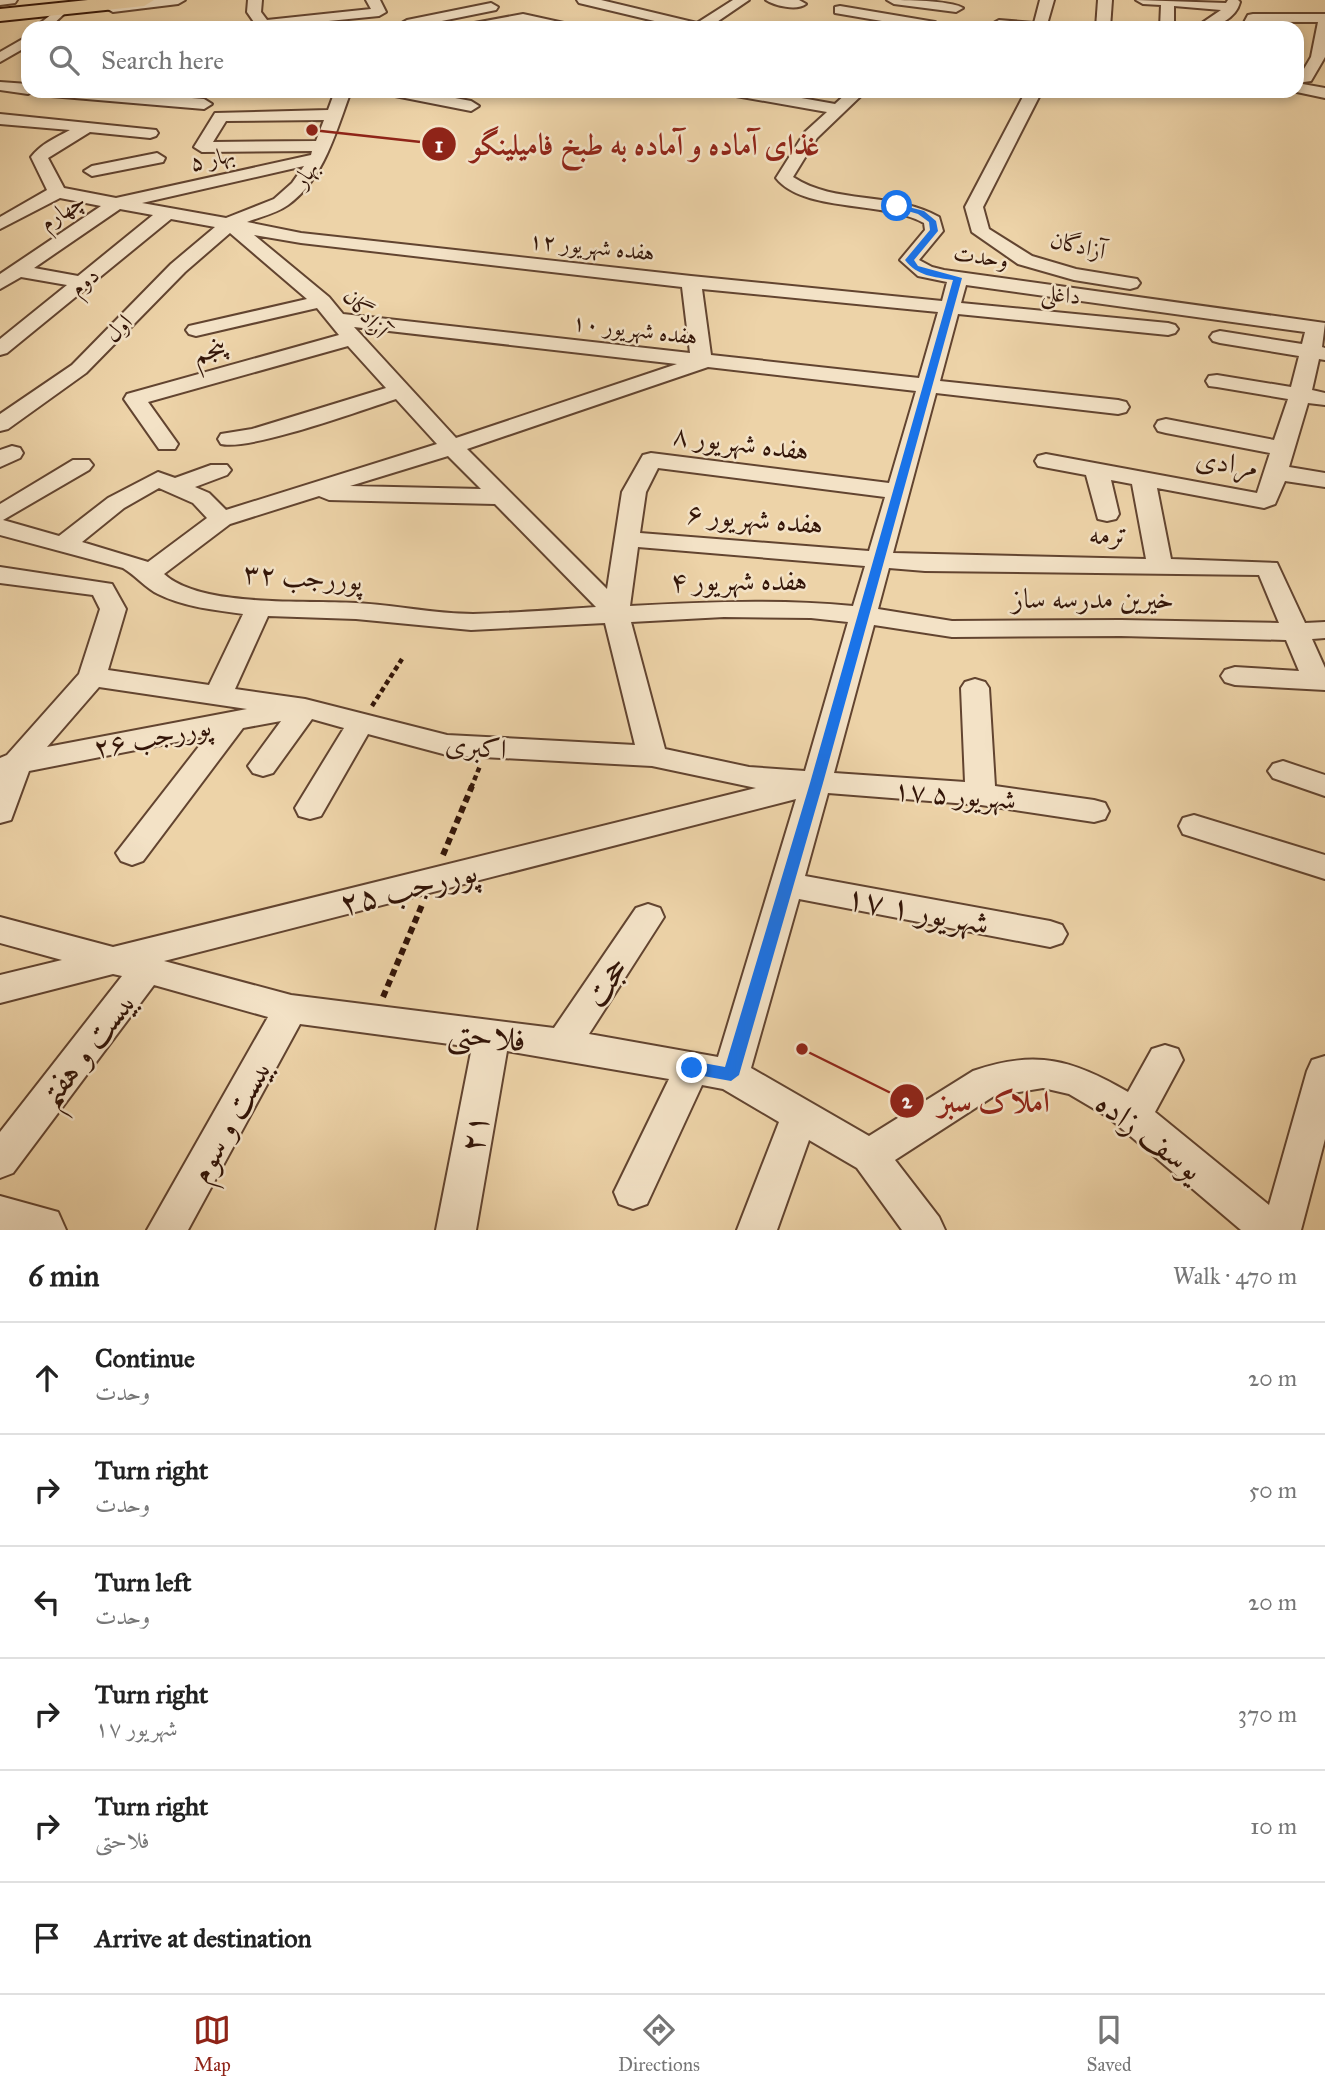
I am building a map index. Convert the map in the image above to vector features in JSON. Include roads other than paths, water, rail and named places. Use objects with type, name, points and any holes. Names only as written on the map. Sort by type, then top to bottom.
[{"type":"highway","points":[[0,7],[62,5],[72,0]]},
{"type":"highway","points":[[0,17],[144,0]]},
{"type":"street","points":[[0,1],[10,0]]},
{"type":"street","points":[[0,17],[62,5],[178,0]]},
{"type":"street","points":[[439,0],[477,21]]},
{"type":"street","points":[[583,0],[668,21]]},
{"type":"street","points":[[710,21],[742,0]]},
{"type":"street","points":[[773,0],[799,4]]},
{"type":"street","points":[[894,0],[963,2]]},
{"type":"street","points":[[1104,21],[1105,0]]},
{"type":"street","points":[[1143,0],[1233,4]]},
{"type":"street","points":[[941,21],[963,2]]},
{"type":"street","points":[[1167,21],[1168,2]]},
{"type":"street","points":[[254,6],[375,4]]},
{"type":"street","points":[[289,21],[375,4]]},
{"type":"street","points":[[1211,21],[1233,4]]},
{"type":"street","points":[[47,21],[62,5]]},
{"type":"street","points":[[641,15],[657,5]]},
{"type":"street","points":[[422,21],[493,6]]},
{"type":"street","points":[[841,10],[901,21]]},
{"type":"street","points":[[510,21],[523,18],[536,21]]},
{"type":"street","points":[[1288,21],[1325,20],[1322,57],[1304,77]]},
{"type":"street","points":[[1,54],[21,44]]},
{"type":"street","points":[[1,54],[21,57]]},
{"type":"street","points":[[1304,84],[1325,93]]},
{"type":"street","points":[[0,86],[21,88]]},
{"type":"street","points":[[133,98],[204,104]]},
{"type":"street","name":"بهار","points":[[230,223],[280,203],[298,187],[320,152],[340,98]]},
{"type":"street","points":[[433,98],[471,106]]},
{"type":"street","points":[[747,110],[764,98]]},
{"type":"street","points":[[787,98],[837,109]]},
{"type":"street","name":"وحدت","points":[[850,98],[811,135],[784,178],[794,187],[809,192],[921,212],[933,221],[934,231],[909,260],[915,268],[926,273],[958,278],[1322,324]]},
{"type":"street","name":"آزادگان","points":[[1030,98],[974,207],[981,232],[1025,260],[1074,274],[1322,324]]},
{"type":"street","points":[[320,152],[202,147],[221,116],[334,115]]},
{"type":"street","points":[[0,119],[86,128],[147,139],[171,173]]},
{"type":"street","points":[[0,225],[57,192],[39,157],[47,149],[86,128]]},
{"type":"street","name":"بهار ۵","points":[[117,203],[171,173],[320,152]]},
{"type":"street","points":[[92,171],[171,173]]},
{"type":"street","name":"هفده شهریور ۱۲","points":[[57,192],[301,238],[691,282],[949,307]]},
{"type":"street","name":"چهارم","points":[[0,283],[117,203]]},
{"type":"street","points":[[0,205],[27,209]]},
{"type":"street","name":"دوم","points":[[0,349],[167,213]]},
{"type":"street","name":"آزادگان","points":[[230,223],[322,301],[352,338],[452,447],[616,613]]},
{"type":"street","name":"اول","points":[[0,424],[79,369],[178,268],[230,223]]},
{"type":"street","points":[[16,271],[82,282]]},
{"type":"street","points":[[731,1075],[958,278]]},
{"type":"street","points":[[149,573],[221,519],[452,447],[702,362],[691,282]]},
{"type":"street","points":[[196,330],[322,301]]},
{"type":"street","name":"داغلی","points":[[949,307],[1168,329]]},
{"type":"street","name":"هفده شهریور ۱۰","points":[[337,319],[1118,407]]},
{"type":"street","name":"مرادی","points":[[1046,461],[1258,502],[1267,499],[1281,448],[1318,353],[1322,324]]},
{"type":"street","points":[[1220,337],[1318,353]]},
{"type":"street","name":"پنجم","points":[[167,444],[135,399],[352,338]]},
{"type":"street","points":[[1217,381],[1325,399]]},
{"type":"street","points":[[229,439],[255,435],[400,391]]},
{"type":"street","points":[[0,404],[24,409]]},
{"type":"street","points":[[1166,426],[1281,448]]},
{"type":"street","name":"هفده شهریور ۸","points":[[616,613],[634,492],[652,460],[897,491]]},
{"type":"street","points":[[0,514],[81,465]]},
{"type":"street","points":[[64,544],[116,503],[165,483],[219,470]]},
{"type":"street","points":[[1097,471],[1107,514]]},
{"type":"street","points":[[1274,472],[1325,480]]},
{"type":"street","points":[[1143,478],[1160,567]]},
{"type":"street","points":[[165,483],[201,498],[221,519]]},
{"type":"street","points":[[307,492],[504,497]]},
{"type":"street","name":"پوررجب ۳۲","points":[[0,527],[132,564],[149,573],[165,588],[203,600],[259,608],[356,611],[471,622],[616,613]]},
{"type":"street","name":"هفده شهریور ۶","points":[[627,539],[878,560]]},
{"type":"street","name":"ترمه","points":[[878,560],[1268,568],[1295,632]]},
{"type":"street","points":[[0,575],[103,589],[113,609],[92,677],[8,764],[0,811]]},
{"type":"street","points":[[132,853],[226,707],[259,608]]},
{"type":"street","name":"هفده شهریور ۴","points":[[616,613],[724,609],[811,610],[862,615]]},
{"type":"street","points":[[616,613],[652,756]]},
{"type":"street","name":"خیرین مدرسه ساز","points":[[862,615],[952,629],[1325,630]]},
{"type":"street","points":[[1295,632],[1321,681]]},
{"type":"street","points":[[1235,676],[1321,681]]},
{"type":"street","points":[[92,677],[226,707]]},
{"type":"street","points":[[975,688],[981,794]]},
{"type":"street","name":"پوررجب ۲۶","points":[[8,764],[226,707],[304,708]]},
{"type":"street","points":[[264,766],[304,708]]},
{"type":"street","name":"اکبری","points":[[304,708],[447,745],[487,750],[652,756],[748,777],[816,783]]},
{"type":"street","points":[[310,808],[360,724]]},
{"type":"street","points":[[1283,771],[1325,786]]},
{"type":"street","name":"۱۷ شهریور ۵","points":[[816,783],[981,794],[1094,811]]},
{"type":"street","name":"پوررجب ۲۵","points":[[0,989],[816,783]]},
{"type":"street","points":[[1194,826],[1325,867]]},
{"type":"street","name":"۱۷ شهریور ۱","points":[[785,884],[1050,934]]},
{"type":"street","name":"حجت","points":[[563,1044],[648,917]]},
{"type":"street","name":"فلاحتی","points":[[0,930],[291,1009],[563,1044],[731,1075],[870,1156],[925,1230]]},
{"type":"street","name":"بیست و هفتم","points":[[0,1161],[147,969]]},
{"type":"street","name":"بیست و سوم","points":[[167,1230],[291,1009]]},
{"type":"street","name":"۲۱","points":[[456,1230],[492,1035]]},
{"type":"street","points":[[1134,1116],[1165,1060]]},
{"type":"street","points":[[633,1192],[692,1068]]},
{"type":"street","points":[[1281,1230],[1325,1071]]},
{"type":"street","name":"یوسف زاده","points":[[870,1156],[986,1083],[1013,1076],[1042,1073],[1078,1081],[1121,1105],[1270,1230]]},
{"type":"street","points":[[757,1230],[800,1115]]},
{"type":"street","points":[[0,1214],[44,1226],[46,1230]]},
{"type":"place","name":"غذای آماده و آماده به طبخ فامیلینگو","points":[[312,130]]},
{"type":"place","name":"املاک سبز","points":[[802,1049]]}]
